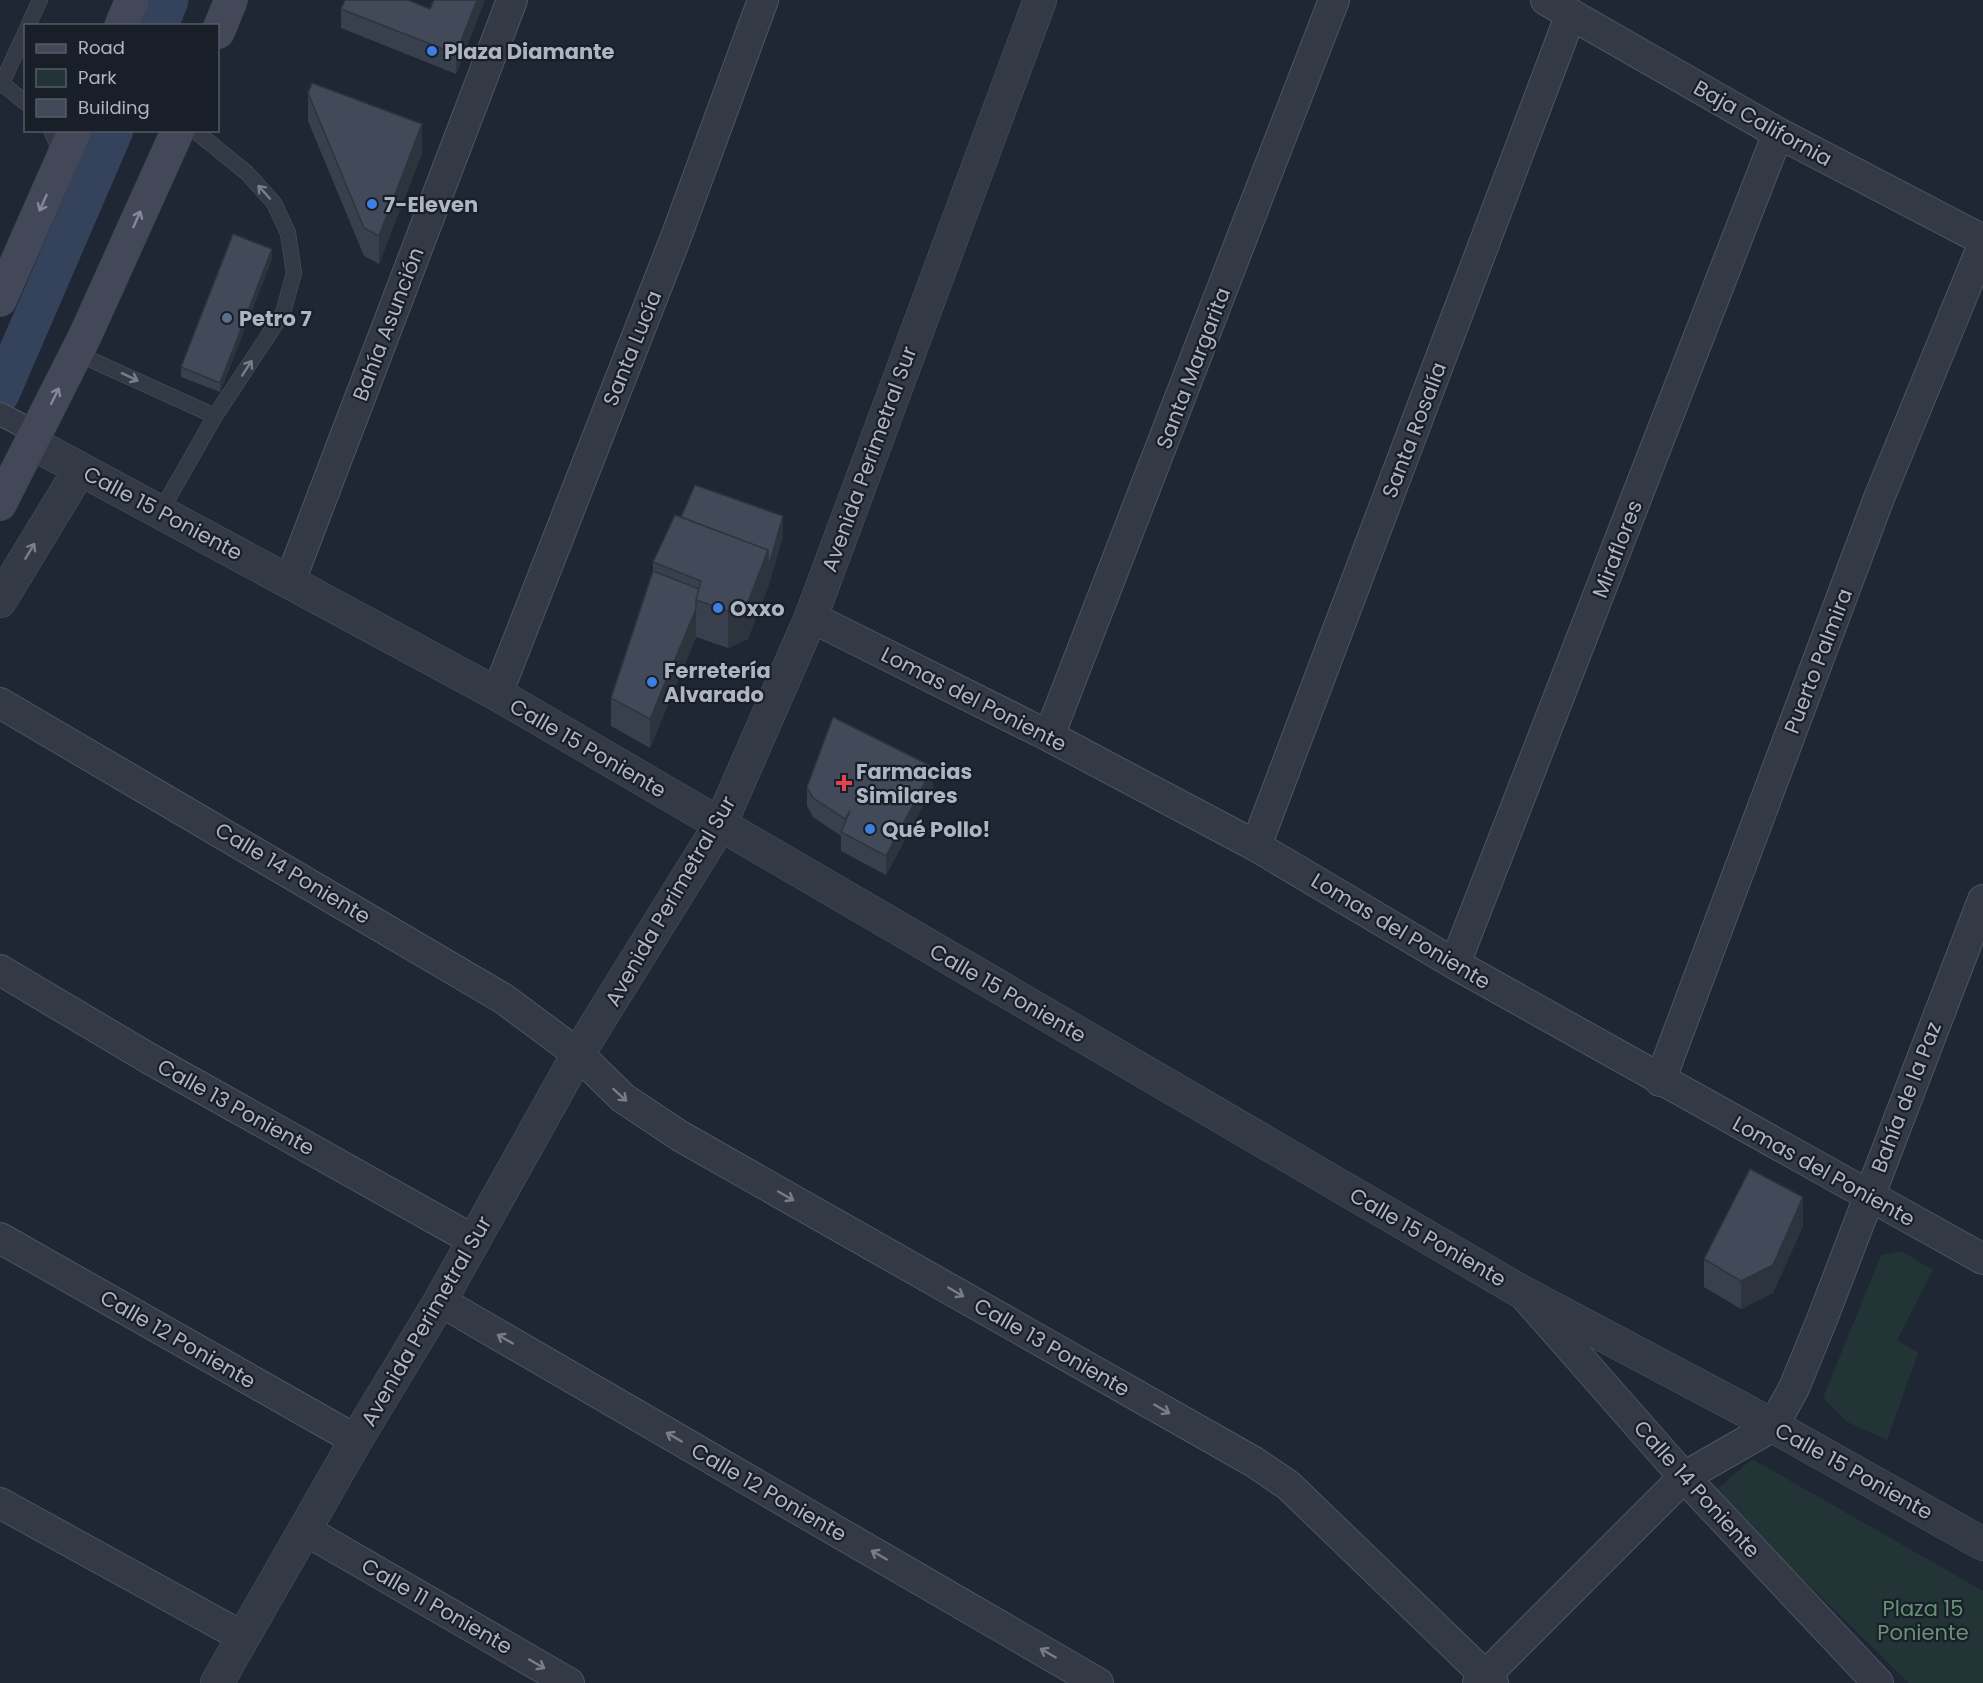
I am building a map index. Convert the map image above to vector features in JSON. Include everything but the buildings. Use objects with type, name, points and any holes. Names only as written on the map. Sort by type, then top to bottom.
[{"type":"main road","points":[[122,24],[132,0]]},
{"type":"main road","points":[[219,30],[231,0]]},
{"type":"main road","points":[[0,504],[30,434],[76,353],[177,132]]},
{"type":"main road","points":[[0,300],[63,140]]},
{"type":"street","name":"Bahía Asunción","points":[[290,581],[512,0]]},
{"type":"street","name":"Santa Lucía","points":[[497,694],[676,237],[763,0]]},
{"type":"street","name":"Avenida Perimetral Sur","points":[[217,1683],[356,1440],[440,1301],[578,1054],[720,825],[811,617],[1040,0]]},
{"type":"street","name":"Santa Margarita","points":[[1049,736],[1334,0]]},
{"type":"street","name":"Baja California","points":[[1559,7],[1778,133],[1983,240]]},
{"type":"street","name":"Santa Rosalía","points":[[1256,846],[1559,7]]},
{"type":"street","name":"Miraflores","points":[[1455,964],[1778,133]]},
{"type":"street","name":"Puerto Palmira","points":[[1660,1081],[1879,498],[1983,245]]},
{"type":"street","points":[[0,414],[30,434]]},
{"type":"street","name":"Calle 15 Poniente","points":[[30,434],[80,468],[497,694],[1520,1291],[1773,1426],[1983,1544]]},
{"type":"street","points":[[0,601],[80,468]]},
{"type":"street","name":"Lomas del Poniente","points":[[811,617],[1049,736],[1256,846],[1455,964],[1660,1081],[1983,1259]]},
{"type":"street","name":"Calle 14 Poniente","points":[[0,702],[504,999],[578,1054]]},
{"type":"street","name":"Bahía de la Paz","points":[[1773,1426],[1794,1388],[1983,900]]},
{"type":"street","name":"Calle 13 Poniente","points":[[0,970],[150,1059],[473,1240]]},
{"type":"street","name":"Calle 13 Poniente","points":[[578,1054],[623,1098],[680,1136],[1244,1456],[1288,1485],[1486,1681]]},
{"type":"street","name":"Calle 12 Poniente","points":[[0,1238],[356,1440]]},
{"type":"street","name":"Calle 14 Poniente","points":[[1520,1291],[1684,1477],[1878,1683]]},
{"type":"street","name":"Calle 12 Poniente","points":[[440,1301],[1098,1683]]},
{"type":"street","points":[[1486,1681],[1684,1477],[1773,1426]]},
{"type":"street","points":[[0,1503],[243,1637]]},
{"type":"street","name":"Calle 11 Poniente","points":[[304,1530],[569,1683]]},
{"type":"lane","points":[[29,24],[40,0]]},
{"type":"lane","points":[[24,36],[1,82],[24,101]]},
{"type":"lane","points":[[162,512],[215,416],[283,313],[294,273],[288,234],[274,204],[247,173],[196,132]]},
{"type":"lane","points":[[76,353],[215,416]]},
{"type":"green space","points":[[1901,1251],[1933,1270],[1897,1340],[1918,1353],[1887,1440],[1847,1422],[1823,1398],[1881,1255]]},
{"type":"green space","name":"Plaza 15 Poniente","points":[[1752,1459],[1983,1591],[1983,1683],[1909,1683],[1714,1492]]},
{"type":"waterway","points":[[160,24],[169,0]]},
{"type":"waterway","points":[[0,394],[113,132]]},
{"type":"place","name":"Plaza Diamante","points":[[432,51]]},
{"type":"place","name":"7-Eleven","points":[[372,204]]},
{"type":"place","name":"Petro 7","points":[[227,318]]},
{"type":"place","name":"Oxxo","points":[[718,608]]},
{"type":"place","name":"Ferretería Alvarado","points":[[652,682]]},
{"type":"place","name":"Farmacias Similares","points":[[844,783]]},
{"type":"place","name":"Qué Pollo!","points":[[870,829]]}]
